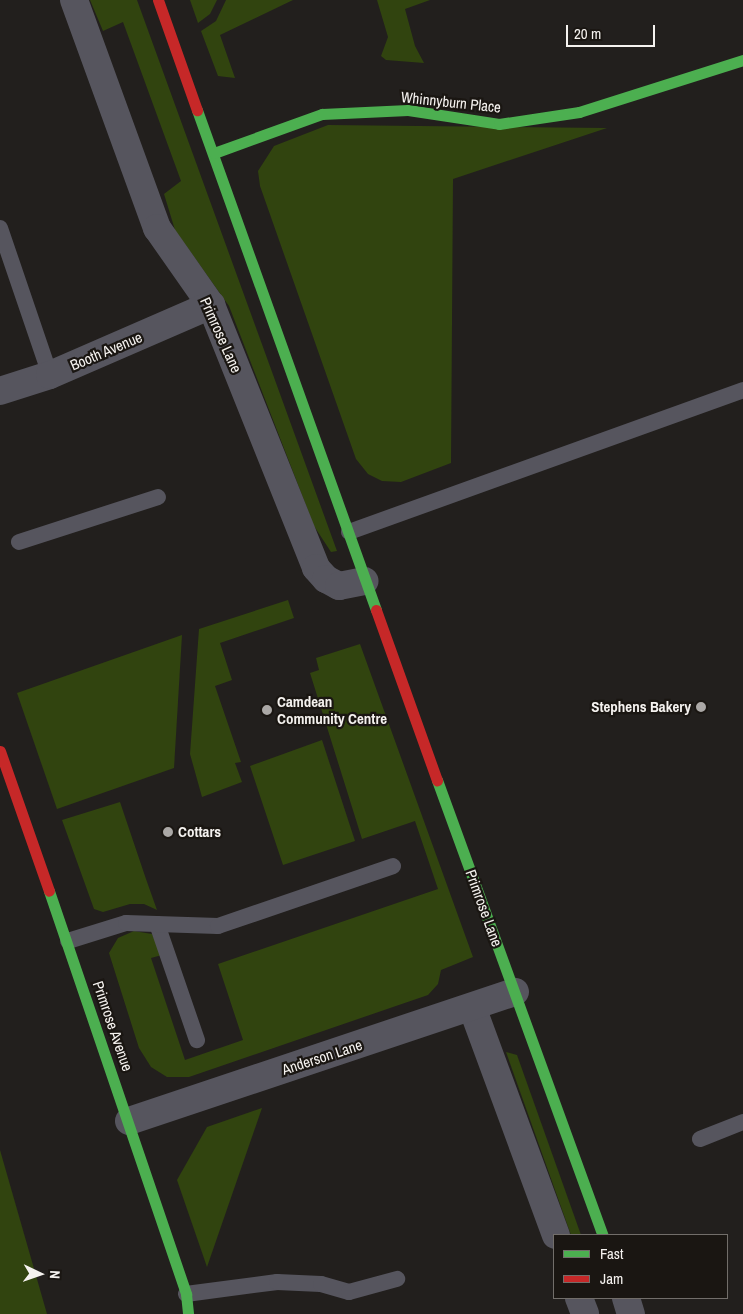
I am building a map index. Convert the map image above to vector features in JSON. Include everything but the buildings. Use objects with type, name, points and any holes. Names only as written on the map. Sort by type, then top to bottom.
[{"type":"street","name":"Primrose Lane","points":[[74,0],[157,228],[211,305],[316,568],[326,579],[339,586],[365,581]]},
{"type":"street","name":"Primrose Lane","points":[[158,0],[365,581],[603,1234]]},
{"type":"street","name":"Whinnyburn Place","points":[[214,153],[322,114],[408,110],[499,124],[579,112],[743,60]]},
{"type":"street","name":"Booth Avenue","points":[[0,391],[50,375],[211,305]]},
{"type":"street","name":"Primrose Avenue","points":[[0,751],[68,941],[129,1121],[186,1294],[188,1314]]},
{"type":"street","name":"Anderson Lane","points":[[129,1121],[515,992]]},
{"type":"street","points":[[472,1007],[556,1234]]},
{"type":"street","points":[[579,1299],[584,1314]]},
{"type":"street","points":[[626,1299],[632,1314]]},
{"type":"lane","points":[[0,228],[50,375]]},
{"type":"lane","points":[[348,532],[743,390]]},
{"type":"lane","points":[[19,542],[158,497]]},
{"type":"lane","points":[[68,941],[126,923],[218,926],[394,866]]},
{"type":"lane","points":[[157,924],[197,1040]]},
{"type":"lane","points":[[700,1139],[743,1122]]},
{"type":"lane","points":[[186,1294],[277,1282],[320,1284],[349,1292],[397,1279]]},
{"type":"green space","points":[[90,0],[137,0],[337,551],[331,552],[314,526],[229,306],[175,230],[164,194],[181,181],[123,22],[103,31]]},
{"type":"green space","points":[[190,0],[217,0],[210,14],[198,23]]},
{"type":"green space","points":[[226,0],[293,0],[220,35],[235,78],[218,76],[201,31],[216,21]]},
{"type":"green space","points":[[377,0],[430,0],[405,9],[415,46],[424,63],[386,60],[381,56],[388,37]]},
{"type":"green space","points":[[328,125],[607,128],[453,179],[451,463],[401,482],[382,481],[368,474],[356,459],[260,186],[258,171],[274,146]]},
{"type":"green space","points":[[288,600],[294,618],[220,643],[232,680],[215,686],[241,762],[235,763],[242,782],[202,797],[190,754],[199,629]]},
{"type":"green space","points":[[182,635],[174,768],[57,809],[17,693]]},
{"type":"green space","points":[[360,644],[473,957],[441,970],[438,984],[428,995],[189,1077],[167,1077],[151,1067],[139,1048],[109,953],[118,938],[134,931],[152,934],[162,955],[151,958],[185,1060],[243,1040],[218,964],[438,889],[415,821],[362,839],[310,673],[319,670],[316,658]]},
{"type":"green space","points":[[322,740],[355,841],[283,865],[250,766]]},
{"type":"green space","points":[[120,802],[157,910],[144,904],[130,904],[103,912],[94,909],[62,820]]},
{"type":"green space","points":[[506,1052],[517,1055],[581,1234],[571,1234]]},
{"type":"green space","points":[[262,1108],[207,1267],[177,1180],[207,1127]]},
{"type":"green space","points":[[0,1150],[47,1314],[0,1314]]},
{"type":"traffic: fast","points":[[214,153],[322,114],[408,110],[499,124],[579,112],[743,60]]},
{"type":"traffic: fast","points":[[197,110],[376,610]]},
{"type":"traffic: fast","points":[[437,780],[603,1234]]},
{"type":"traffic: fast","points":[[49,891],[186,1294],[188,1314]]},
{"type":"traffic: jam","points":[[158,0],[197,110]]},
{"type":"traffic: jam","points":[[376,610],[437,780]]},
{"type":"traffic: jam","points":[[0,751],[49,891]]},
{"type":"place","name":"Stephens Bakery","points":[[701,707]]},
{"type":"place","name":"Camdean Community Centre","points":[[267,710]]},
{"type":"place","name":"Cottars","points":[[168,832]]}]
